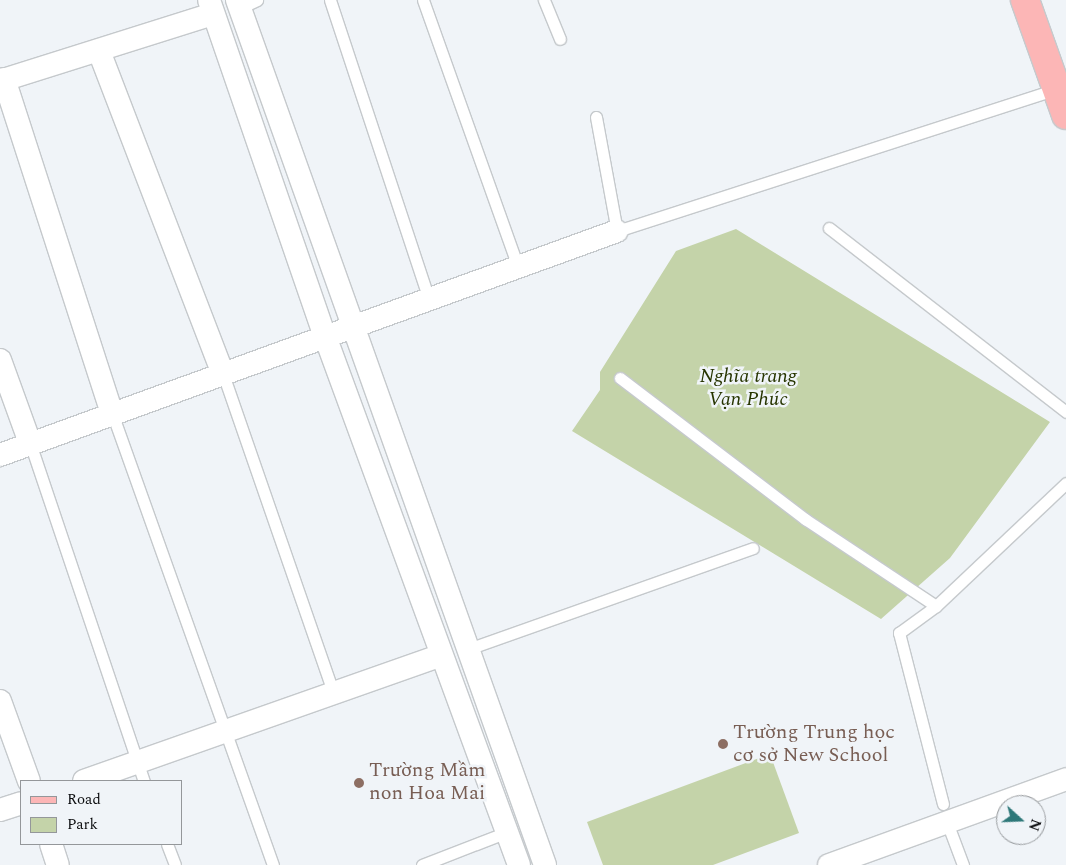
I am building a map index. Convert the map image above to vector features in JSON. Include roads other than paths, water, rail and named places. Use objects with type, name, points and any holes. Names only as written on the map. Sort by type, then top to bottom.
[{"type":"main road","points":[[1025,0],[1066,115]]},
{"type":"street","points":[[245,3],[353,326],[545,865]]},
{"type":"street","points":[[112,413],[2,80],[99,51],[211,7],[325,336],[519,865]]},
{"type":"street","points":[[99,51],[223,374]]},
{"type":"street","points":[[0,455],[353,326],[430,302],[616,231]]},
{"type":"street","points":[[0,360],[30,443]]},
{"type":"street","points":[[90,780],[141,772],[225,733],[441,655]]},
{"type":"street","points":[[0,702],[29,780]]},
{"type":"street","points":[[829,865],[855,861],[946,814],[1066,779]]},
{"type":"street","points":[[0,810],[20,803]]},
{"type":"street","points":[[51,845],[58,865]]},
{"type":"lane","points":[[330,0],[430,302]]},
{"type":"lane","points":[[423,0],[519,269]]},
{"type":"lane","points":[[544,0],[560,39]]},
{"type":"lane","points":[[596,117],[616,231],[1057,89]]},
{"type":"lane","points":[[829,228],[1066,412]]},
{"type":"lane","points":[[223,374],[334,694]]},
{"type":"lane","points":[[620,378],[805,519],[936,606]]},
{"type":"lane","points":[[112,413],[273,865]]},
{"type":"lane","points":[[30,443],[141,772]]},
{"type":"lane","points":[[963,865],[946,814],[899,633],[936,606],[1066,483]]},
{"type":"lane","points":[[468,649],[753,548]]},
{"type":"lane","points":[[422,865],[507,832]]},
{"type":"lane","points":[[167,845],[175,865]]},
{"type":"place","name":"Trường Trung học cơ sở New School","points":[[723,744]]},
{"type":"place","name":"Trường Mầm non Hoa Mai","points":[[359,783]]},
{"type":"park label","name":"Nghĩa trang Vạn Phúc","points":[[748,388]]}]
